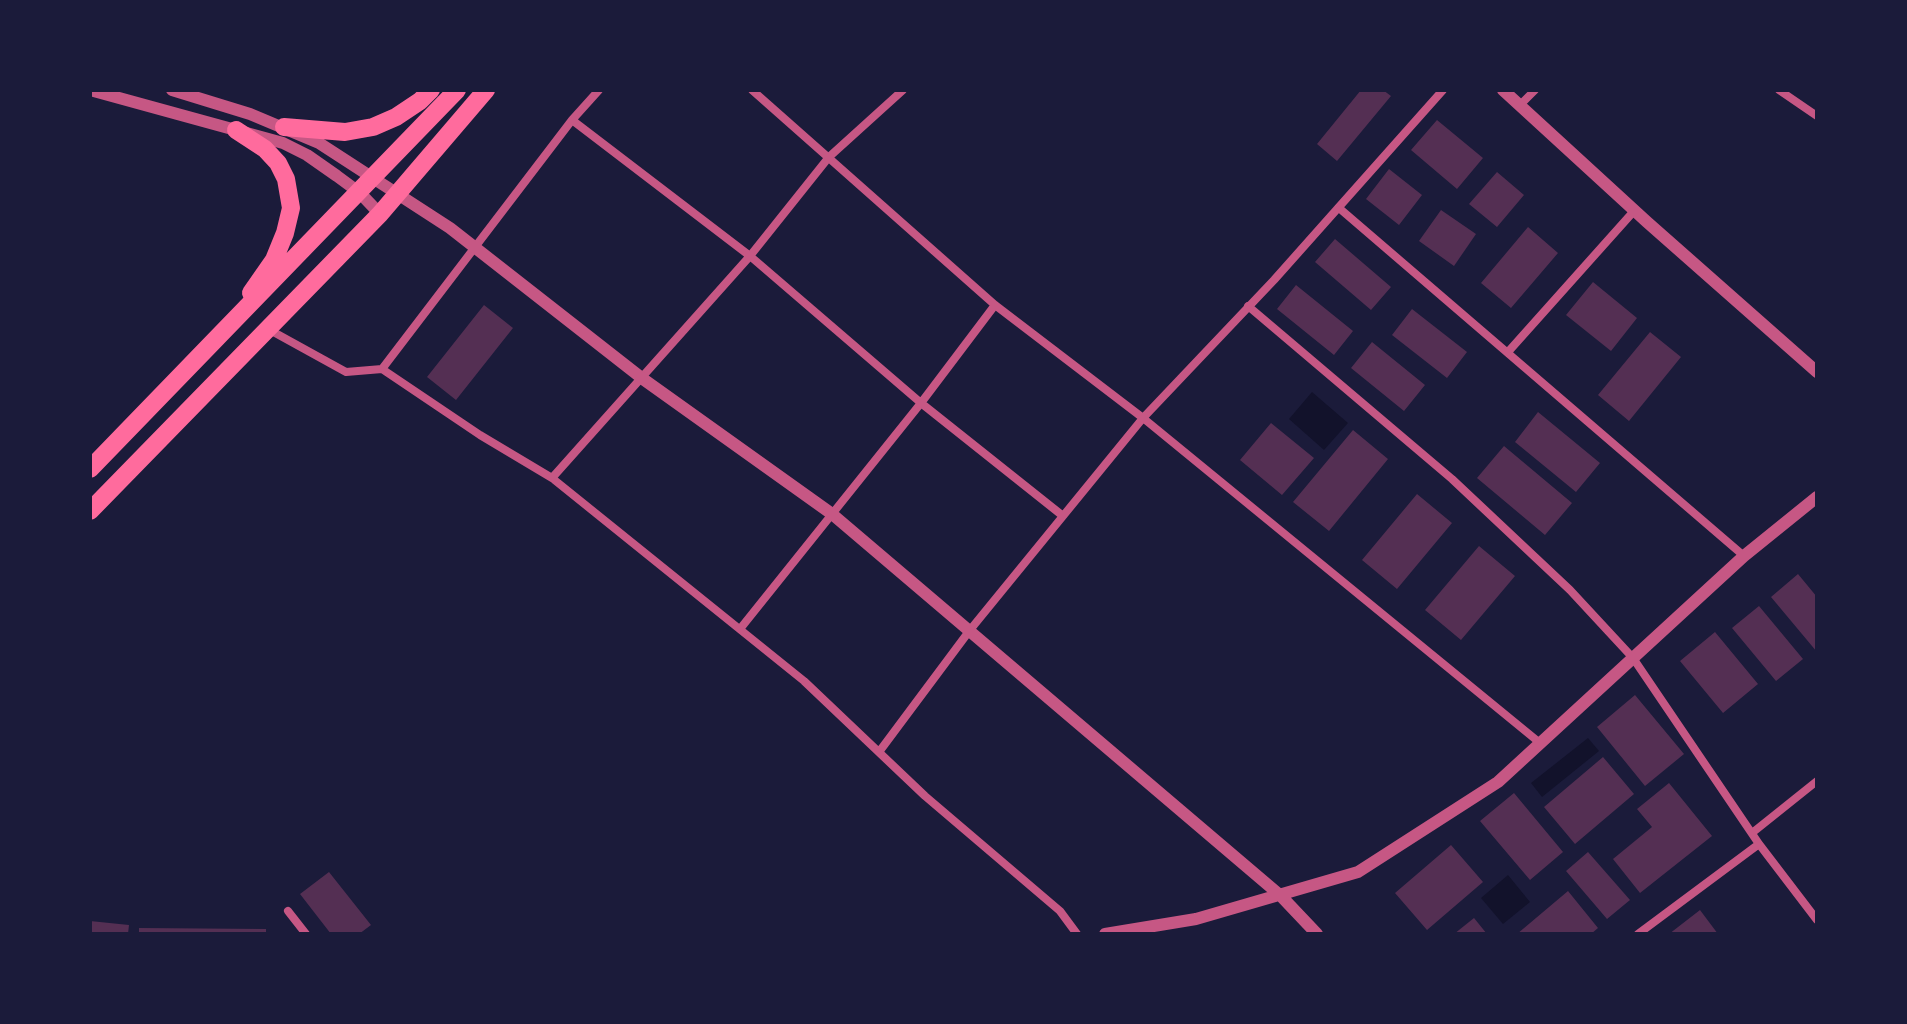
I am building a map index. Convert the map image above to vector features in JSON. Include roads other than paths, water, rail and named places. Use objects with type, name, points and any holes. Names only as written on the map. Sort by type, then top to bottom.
[{"type":"highway","points":[[284,127],[345,132],[373,127],[396,117],[431,90]]},
{"type":"highway","points":[[90,469],[457,90]]},
{"type":"highway","points":[[90,511],[380,214],[486,90]]},
{"type":"highway","points":[[215,343],[274,260],[291,208],[286,179],[278,163],[265,149],[236,130]]},
{"type":"street","points":[[90,90],[283,143],[307,155],[360,193],[380,214]]},
{"type":"street","points":[[172,90],[284,127],[319,143],[474,246],[643,379],[832,514],[1281,896],[1317,934]]},
{"type":"street","points":[[382,369],[572,120],[599,90]]},
{"type":"street","points":[[752,90],[995,305],[1143,418],[1540,743]]},
{"type":"street","points":[[552,478],[750,256],[829,157],[903,90]]},
{"type":"street","points":[[879,752],[970,630],[1143,418],[1339,208],[1443,90]]},
{"type":"street","points":[[1503,90],[1634,211],[1817,372]]},
{"type":"street","points":[[1520,105],[1535,90]]},
{"type":"street","points":[[1779,90],[1817,116]]},
{"type":"street","points":[[572,120],[750,256],[921,403],[1063,516]]},
{"type":"street","points":[[1339,208],[1744,556]]},
{"type":"street","points":[[1508,352],[1634,211]]},
{"type":"street","points":[[740,629],[921,403],[995,305]]},
{"type":"street","points":[[1248,306],[1452,479],[1570,590],[1633,658],[1759,844],[1817,920]]},
{"type":"street","points":[[268,329],[346,372],[382,369],[480,435],[552,478],[804,681],[925,796],[1060,911],[1077,934]]},
{"type":"street","points":[[1105,934],[1196,919],[1358,872],[1498,782],[1744,556],[1817,497]]},
{"type":"street","points":[[1752,833],[1817,781]]},
{"type":"street","points":[[1638,934],[1759,844]]},
{"type":"street","points":[[288,911],[306,934]]}]
